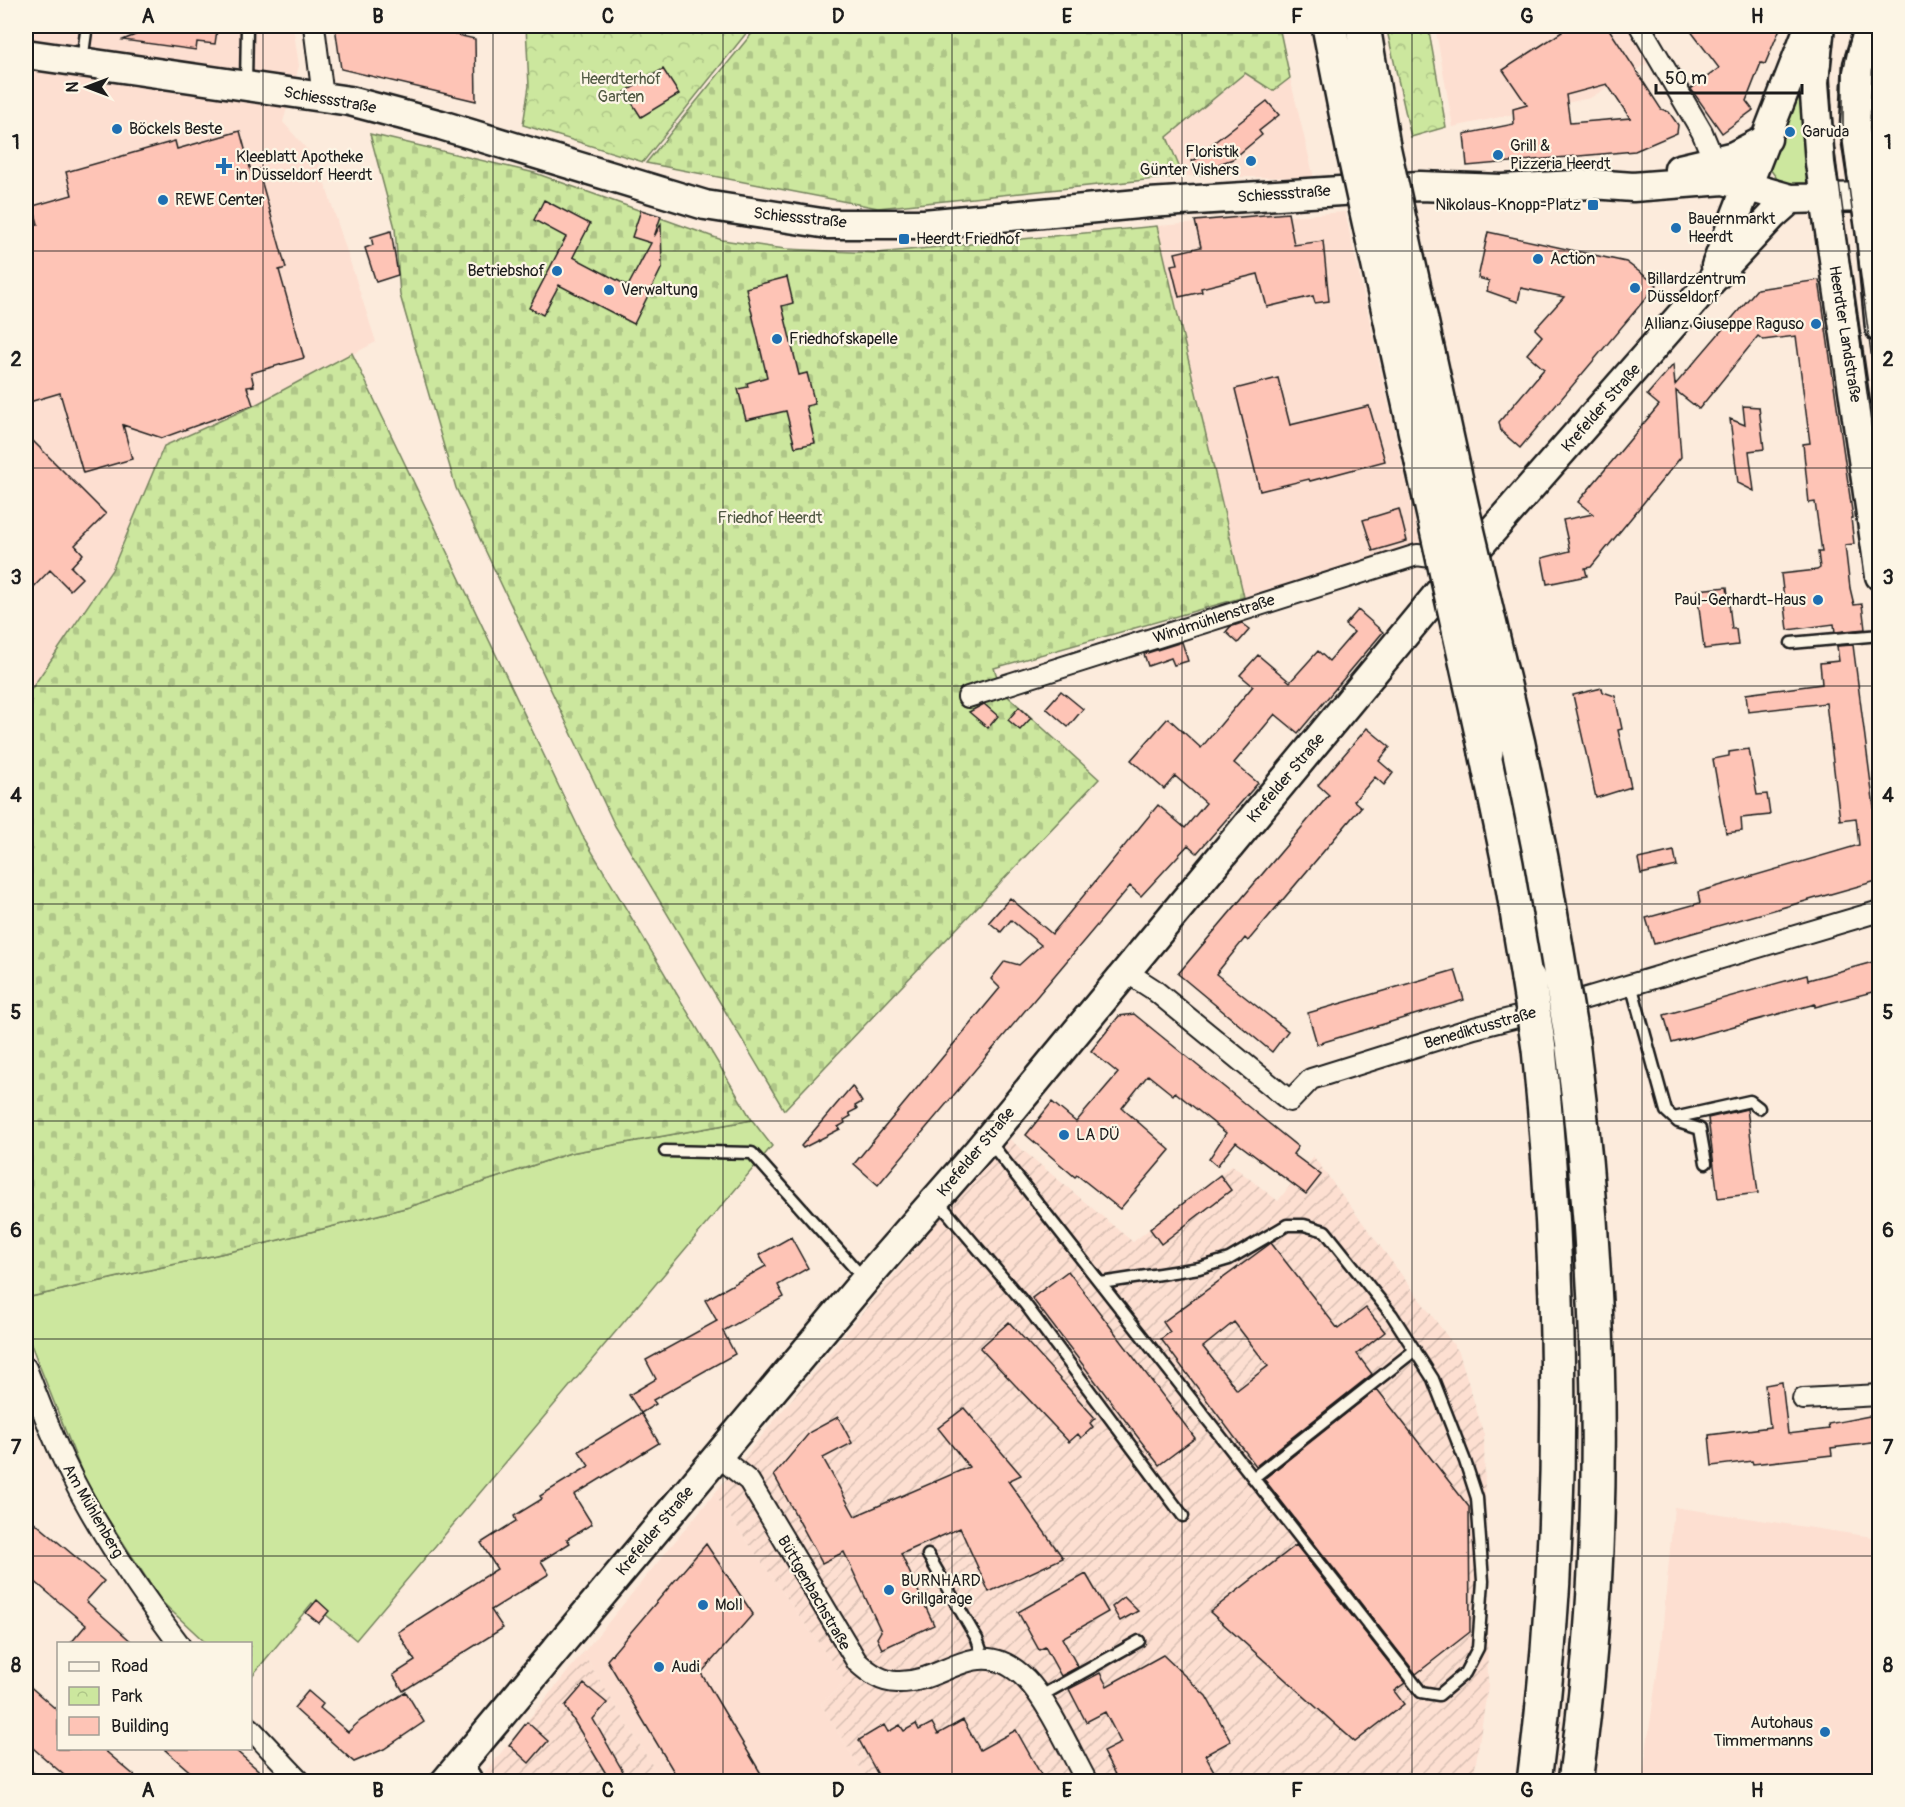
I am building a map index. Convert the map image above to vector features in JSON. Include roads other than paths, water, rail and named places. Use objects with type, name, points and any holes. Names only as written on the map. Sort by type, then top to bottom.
[{"type":"highway","points":[[1329,26],[1368,150],[1462,508],[1518,744],[1541,858],[1572,1041],[1588,1172],[1596,1291],[1599,1419],[1596,1541],[1590,1642],[1575,1782]]},
{"type":"highway","points":[[1363,26],[1368,150],[1509,864],[1539,1049],[1551,1166],[1559,1406],[1557,1528],[1551,1628],[1534,1782]]},
{"type":"main road","points":[[1744,178],[1767,139],[1810,26]]},
{"type":"main road","points":[[1820,26],[1814,82],[1825,199]]},
{"type":"main road","points":[[1863,26],[1857,47],[1855,99],[1858,158],[1873,197],[1880,328]]},
{"type":"main road","points":[[1858,65],[1870,26]]},
{"type":"main road","name":"Schiessstraße","points":[[26,54],[350,101],[441,125],[705,205],[828,224],[924,224],[1149,203],[1378,199],[1502,189],[1592,184],[1633,187],[1744,178]]},
{"type":"main road","points":[[1744,178],[1775,190],[1767,179],[1764,165],[1767,139]]},
{"type":"main road","points":[[1825,199],[1848,178],[1858,158]]},
{"type":"main road","points":[[1744,178],[1825,199],[1873,197]]},
{"type":"main road","name":"Krefelder Straße","points":[[445,1782],[472,1770],[718,1456],[865,1280],[987,1139],[1457,572],[1712,280],[1761,228],[1766,214],[1744,178]]},
{"type":"main road","name":"Krefelder Straße","points":[[1712,280],[1744,178]]},
{"type":"main road","name":"Heerdter Landstraße","points":[[1825,199],[1846,328],[1880,576]]},
{"type":"street","points":[[314,26],[323,97]]},
{"type":"street","points":[[1640,26],[1696,122],[1744,178]]},
{"type":"street","name":"Windmühlenstraße","points":[[968,697],[1417,555],[1438,558],[1457,572]]},
{"type":"street","name":"Benediktusstraße","points":[[1125,971],[1153,989],[1290,1101],[1311,1079],[1548,1003],[1631,984],[1880,911]]},
{"type":"street","name":"Am Mühlenberg","points":[[26,1368],[63,1460],[98,1524],[142,1595],[177,1642]]},
{"type":"street","points":[[1803,1399],[1880,1395]]},
{"type":"street","name":"Büttgenbachstraße","points":[[718,1456],[749,1481],[844,1644],[857,1662],[868,1672],[898,1682],[920,1677],[962,1661],[984,1659],[1002,1664],[1020,1674],[1039,1697],[1087,1782]]},
{"type":"street","points":[[252,1730],[301,1782]]},
{"type":"lane","points":[[246,86],[247,26]]},
{"type":"lane","points":[[82,62],[86,32]]},
{"type":"lane","points":[[1378,199],[1435,464]]},
{"type":"lane","points":[[1451,537],[1457,572]]},
{"type":"lane","points":[[1791,643],[1880,634]]},
{"type":"lane","points":[[1631,984],[1666,1112],[1700,1129],[1706,1163]]},
{"type":"lane","points":[[1674,1118],[1750,1101],[1760,1108]]},
{"type":"lane","points":[[987,1139],[1420,1692],[1439,1695],[1454,1685],[1465,1673],[1478,1648],[1483,1581],[1477,1498],[1433,1379],[1392,1315],[1325,1231],[1304,1225],[1287,1225],[1229,1259],[1199,1268],[1101,1283]]},
{"type":"lane","points":[[665,1151],[752,1153],[865,1280]]},
{"type":"lane","points":[[936,1199],[1025,1304],[1183,1516]]},
{"type":"lane","points":[[1253,1478],[1415,1350]]},
{"type":"lane","points":[[928,1555],[977,1639],[984,1659]]},
{"type":"lane","points":[[1039,1697],[1139,1641]]},
{"type":"tram line","points":[[1835,26],[1830,72],[1834,145],[1880,490]]},
{"type":"tram line","points":[[1853,26],[1843,72],[1843,142],[1880,420]]},
{"type":"place","name":"Böckels Beste","points":[[117,129]]},
{"type":"place","name":"Garuda","points":[[1790,132]]},
{"type":"place","name":"Grill & Pizzeria Heerdt","points":[[1498,155]]},
{"type":"place","name":"Floristik Günter Vishers","points":[[1251,161]]},
{"type":"place","name":"Kleeblatt Apotheke in Düsseldorf Heerdt","points":[[224,166]]},
{"type":"place","name":"REWE Center","points":[[163,200]]},
{"type":"place","name":"Nikolaus-Knopp-Platz","points":[[1593,205]]},
{"type":"place","name":"Bauernmarkt Heerdt","points":[[1676,228]]},
{"type":"place","name":"Heerdt Friedhof","points":[[904,239]]},
{"type":"place","name":"Action","points":[[1538,259]]},
{"type":"place","name":"Betriebshof","points":[[557,271]]},
{"type":"place","name":"Billardzentrum Düsseldorf","points":[[1635,288]]},
{"type":"place","name":"Verwaltung","points":[[609,290]]},
{"type":"place","name":"Allianz Giuseppe Raguso","points":[[1816,324]]},
{"type":"place","name":"Friedhofskapelle","points":[[777,339]]},
{"type":"place","name":"Paul-Gerhardt-Haus","points":[[1818,600]]},
{"type":"place","name":"LA DÜ","points":[[1064,1135]]},
{"type":"place","name":"BURNHARD Grillgarage","points":[[889,1590]]},
{"type":"place","name":"Moll","points":[[703,1605]]},
{"type":"place","name":"Audi","points":[[659,1667]]},
{"type":"place","name":"Autohaus Timmermanns","points":[[1825,1732]]},
{"type":"park label","name":"Heerdterhof Garten","points":[[621,88]]},
{"type":"park label","name":"Friedhof Heerdt","points":[[770,518]]}]
